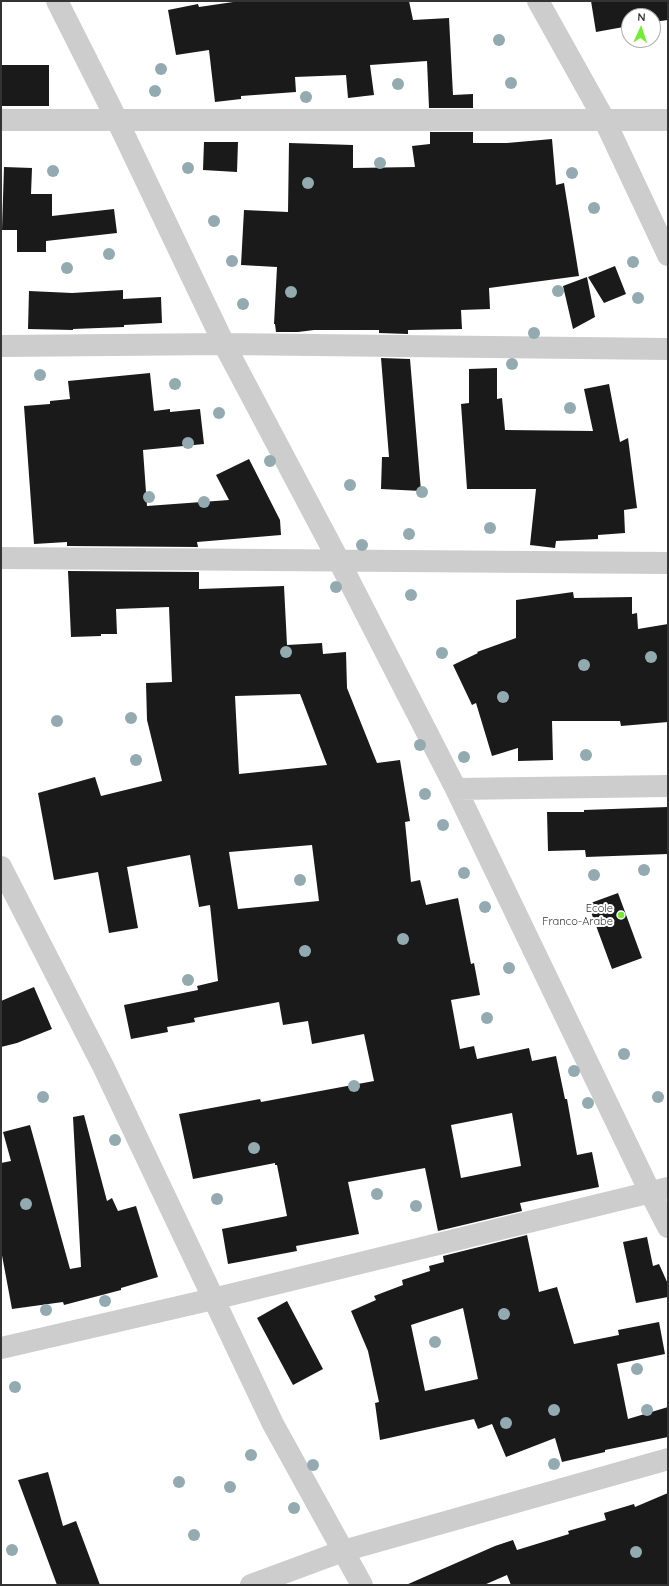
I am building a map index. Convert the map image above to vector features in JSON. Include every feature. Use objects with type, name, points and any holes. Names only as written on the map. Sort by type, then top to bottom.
[{"type":"street","points":[[57,1],[117,120],[224,344],[339,561],[659,1190],[668,1227]]},
{"type":"street","points":[[538,1],[604,119],[668,255]]},
{"type":"street","points":[[1,120],[668,120]]},
{"type":"street","points":[[1,346],[224,344],[668,349]]},
{"type":"street","points":[[1,558],[668,563]]},
{"type":"street","points":[[456,789],[668,786]]},
{"type":"street","points":[[1,867],[104,1068],[273,1424],[362,1585]]},
{"type":"street","points":[[1,1348],[213,1299],[659,1190]]},
{"type":"street","points":[[251,1585],[343,1551],[668,1460]]},
{"type":"building","points":[[240,1],[409,1],[413,20],[449,18],[453,95],[473,94],[473,108],[429,108],[427,61],[370,65],[374,95],[348,98],[346,75],[295,77],[296,92],[241,96],[241,99],[215,102],[209,50],[176,55],[168,10],[198,4],[199,7]]},
{"type":"building","points":[[591,1],[668,1],[668,20],[661,21],[661,8],[621,8],[621,27],[596,32]]},
{"type":"building","points":[[1,65],[49,65],[49,106],[1,106]]},
{"type":"building","points":[[430,132],[473,132],[473,143],[507,143],[552,139],[556,185],[564,183],[579,276],[489,288],[490,309],[461,310],[462,329],[408,330],[408,334],[379,333],[379,330],[314,330],[276,332],[274,324],[277,267],[241,265],[244,210],[288,212],[289,143],[353,145],[353,168],[415,167],[412,146],[430,144]]},
{"type":"building","points":[[204,142],[238,142],[237,172],[203,170]]},
{"type":"building","points":[[4,167],[32,168],[31,194],[52,194],[52,216],[114,209],[117,233],[46,241],[46,252],[17,252],[17,230],[2,230]]},
{"type":"building","points":[[615,266],[626,294],[604,303],[588,277]]},
{"type":"building","points":[[587,277],[595,317],[573,329],[563,286]]},
{"type":"building","points":[[123,290],[123,299],[161,297],[162,323],[73,330],[28,329],[29,291],[72,293]]},
{"type":"building","points":[[381,358],[410,359],[421,491],[381,489],[382,457],[389,457]]},
{"type":"building","points":[[497,368],[497,399],[502,398],[505,430],[593,431],[584,389],[609,384],[620,442],[628,438],[637,508],[624,510],[625,533],[598,535],[598,539],[556,541],[555,548],[530,545],[536,489],[467,489],[461,404],[469,403],[469,369]]},
{"type":"building","points":[[150,373],[154,411],[170,409],[170,412],[200,409],[204,444],[143,450],[147,506],[229,500],[216,475],[249,459],[280,520],[281,535],[197,542],[198,547],[67,546],[67,542],[34,544],[24,406],[50,404],[50,401],[70,399],[68,381]]},
{"type":"building","points":[[68,571],[199,572],[199,589],[284,586],[287,645],[322,643],[323,654],[346,652],[347,688],[377,763],[400,760],[410,821],[405,822],[411,882],[420,880],[426,905],[458,898],[471,964],[474,963],[480,995],[451,1000],[460,1049],[474,1046],[477,1059],[529,1048],[532,1061],[556,1056],[565,1099],[567,1099],[577,1155],[592,1152],[599,1187],[520,1203],[522,1211],[438,1231],[425,1168],[348,1182],[359,1234],[296,1246],[297,1251],[228,1264],[222,1229],[287,1216],[277,1165],[275,1165],[275,1163],[193,1179],[179,1114],[260,1099],[261,1102],[374,1081],[364,1034],[312,1044],[308,1021],[283,1025],[279,1002],[194,1018],[195,1022],[167,1027],[168,1032],[131,1039],[124,1005],[198,990],[197,986],[218,981],[210,905],[199,907],[190,855],[127,867],[138,928],[109,933],[98,872],[54,880],[38,793],[95,777],[101,796],[162,781],[147,720],[146,683],[172,682],[169,607],[116,609],[117,634],[71,637]],"holes":[[[300,694],[327,765],[239,774],[235,696]],[[312,845],[319,901],[238,909],[229,852]],[[512,1113],[521,1166],[461,1178],[451,1125]]]},
{"type":"building","points":[[573,592],[574,598],[632,597],[632,614],[637,613],[638,629],[668,624],[668,722],[621,726],[620,721],[552,721],[553,760],[518,761],[518,748],[492,756],[476,703],[472,705],[453,665],[478,653],[477,652],[516,638],[516,600]]},
{"type":"building","points":[[668,807],[668,854],[586,857],[585,850],[548,851],[547,812],[584,812],[584,810]]},
{"type":"building","points":[[618,893],[642,958],[612,969],[588,904]]},
{"type":"building","points":[[34,987],[52,1029],[17,1043],[1,1047],[1,1001]]},
{"type":"building","points":[[84,1115],[107,1201],[112,1198],[118,1211],[136,1206],[158,1277],[121,1288],[121,1290],[64,1305],[63,1302],[12,1309],[1,1250],[1,1163],[11,1161],[3,1132],[30,1125],[70,1269],[81,1267],[73,1117]]},
{"type":"building","points":[[527,1235],[539,1292],[557,1287],[574,1344],[619,1335],[618,1330],[659,1322],[665,1354],[617,1364],[628,1419],[668,1407],[668,1437],[605,1450],[605,1452],[562,1462],[555,1438],[506,1457],[492,1424],[478,1429],[474,1419],[380,1440],[375,1403],[379,1402],[368,1351],[351,1311],[376,1300],[374,1296],[403,1285],[402,1280],[430,1271],[429,1266],[444,1262],[443,1256]],"holes":[[[463,1308],[478,1379],[425,1391],[411,1325]]]},
{"type":"building","points":[[647,1237],[653,1266],[659,1264],[668,1284],[668,1297],[636,1303],[623,1242]]},
{"type":"building","points":[[287,1301],[323,1369],[293,1385],[257,1318]]},
{"type":"building","points":[[48,1472],[63,1526],[76,1521],[100,1585],[57,1585],[18,1480]]},
{"type":"building","points":[[668,1493],[668,1585],[511,1585],[507,1575],[484,1585],[406,1585],[495,1546],[513,1540],[517,1550],[569,1534],[568,1531],[606,1520],[604,1513],[634,1504],[635,1507]]},
{"type":"place","name":"Ecole Franco-Arabe","points":[[621,915]]}]
